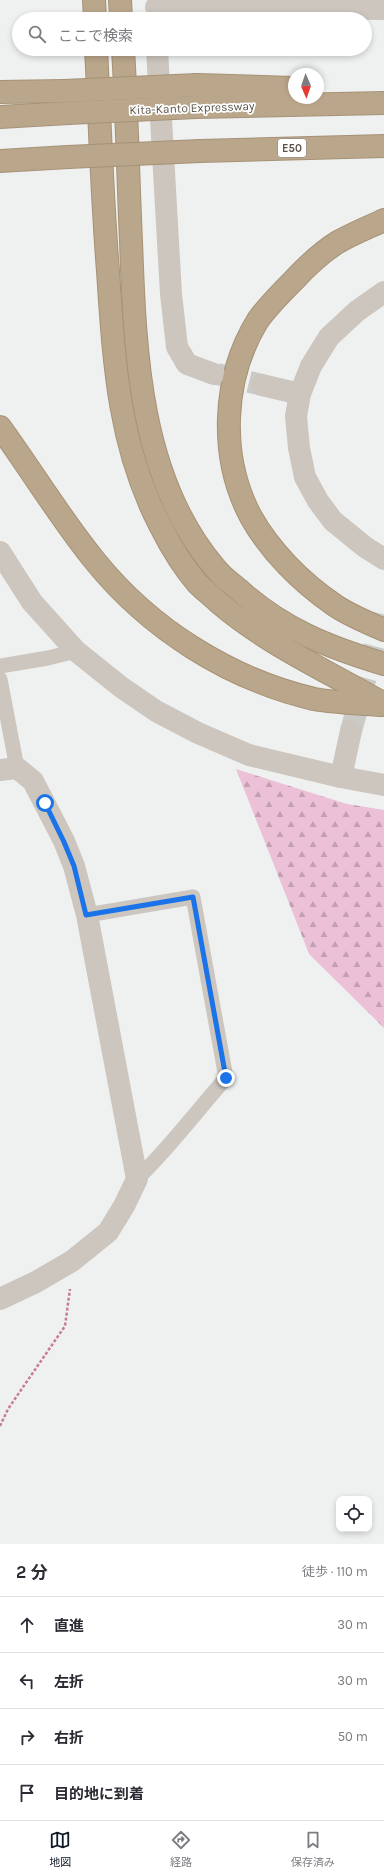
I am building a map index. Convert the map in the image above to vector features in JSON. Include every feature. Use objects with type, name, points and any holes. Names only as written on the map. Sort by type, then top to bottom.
[{"type":"highway","points":[[94,0],[95,12]]},
{"type":"highway","points":[[120,0],[121,12]]},
{"type":"highway","points":[[96,56],[101,181],[114,365],[127,436],[137,473],[153,511],[171,546],[198,584],[242,622],[285,650],[330,673],[384,704]]},
{"type":"highway","points":[[123,56],[133,304],[144,403],[151,437],[161,472],[194,540],[217,570],[244,595],[274,618],[305,635],[337,650],[384,664]]},
{"type":"highway","points":[[0,92],[64,91],[197,85],[288,88]]},
{"type":"highway","points":[[324,89],[384,92]]},
{"type":"highway","name":"Kita-Kanto Expressway","points":[[0,117],[196,107],[384,103]]},
{"type":"highway","name":"E50","points":[[0,161],[200,151],[384,146]]},
{"type":"highway","points":[[384,220],[337,242],[315,260],[282,293],[259,320],[244,347],[236,370],[231,396],[229,426],[231,457],[240,491],[251,516],[267,542],[286,564],[333,604],[384,630]]},
{"type":"highway","points":[[0,427],[95,561],[127,596],[151,619],[213,659],[256,681],[290,693],[316,699],[384,704]]},
{"type":"street","points":[[156,9],[384,10]]},
{"type":"street","points":[[157,56],[171,294],[177,347],[187,364],[214,374]]},
{"type":"street","points":[[384,292],[357,311],[329,337],[312,366],[300,394],[296,416],[299,448],[305,477],[318,501],[333,521],[365,547],[384,559]]},
{"type":"street","points":[[262,385],[300,394]]},
{"type":"street","points":[[0,552],[32,602],[76,651],[121,688],[156,711],[198,733],[249,755],[340,777],[384,785]]},
{"type":"street","points":[[340,777],[351,732]]},
{"type":"street","points":[[0,1299],[36,1282],[72,1261],[108,1232],[124,1206],[137,1179],[86,915],[74,866],[64,842],[33,781],[9,769]]},
{"type":"lane","points":[[0,666],[48,658],[76,651]]},
{"type":"lane","points":[[0,679],[9,769]]},
{"type":"lane","points":[[86,915],[193,897],[226,1078],[196,1112],[162,1155],[137,1179]]},
{"type":"path","points":[[0,1426],[8,1409],[65,1326],[72,1276],[72,1261]]},
{"type":"green space","points":[[236,769],[347,804],[384,810],[384,1028],[309,954]]},
{"type":"tunnel","points":[[217,374],[262,385]]},
{"type":"tunnel","points":[[351,731],[384,611]]},
{"type":"route","points":[[45,803],[74,866],[86,915],[193,897],[226,1078]]}]
